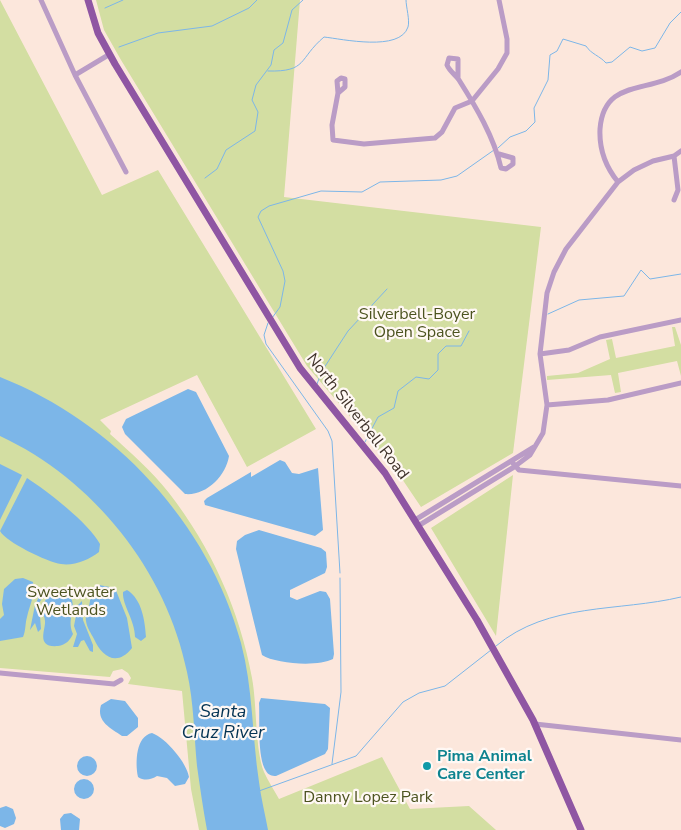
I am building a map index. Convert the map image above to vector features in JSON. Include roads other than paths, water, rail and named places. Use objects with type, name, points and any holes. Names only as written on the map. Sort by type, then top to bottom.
[{"type":"main road","name":"North Silverbell Road","points":[[88,0],[98,33],[110,54],[300,368],[385,473],[506,669],[535,724],[582,830]]},
{"type":"street","points":[[41,0],[75,75],[126,172]]},
{"type":"street","points":[[338,93],[332,125],[333,140],[364,144],[435,138],[442,132],[456,108],[472,101],[498,69],[507,53],[499,0]]},
{"type":"street","points":[[75,75],[110,54]]},
{"type":"street","points":[[618,182],[608,169],[602,155],[600,138],[602,115],[607,103],[620,92],[660,83],[681,72]]},
{"type":"street","points":[[458,78],[499,154]]},
{"type":"street","points":[[417,523],[530,455],[543,433],[547,405],[540,354],[547,293],[554,272],[566,249],[618,182],[634,170],[653,161],[674,156],[681,151]]},
{"type":"street","points":[[674,156],[678,190],[674,200]]},
{"type":"street","points":[[540,354],[569,350],[600,337],[681,320]]},
{"type":"street","points":[[547,405],[608,400],[681,384]]},
{"type":"street","points":[[513,465],[519,470],[681,486]]},
{"type":"street","points":[[0,673],[114,684],[121,680]]},
{"type":"street","points":[[535,724],[681,740]]},
{"type":"water","name":"Santa Cruz River","points":[[0,377],[42,396],[81,421],[118,449],[151,482],[181,518],[206,557],[226,599],[245,660],[259,782],[268,830],[207,830],[197,766],[187,672],[177,635],[162,599],[144,564],[121,532],[95,503],[66,477],[34,454],[0,436]]},
{"type":"water","points":[[188,389],[196,392],[229,456],[224,471],[214,483],[193,494],[185,494],[125,434],[122,427],[126,419]]},
{"type":"water","points":[[280,460],[285,462],[292,473],[299,474],[318,468],[323,530],[315,536],[205,505],[204,501],[207,498],[251,472],[251,477]]},
{"type":"water","points":[[0,464],[22,475],[0,520]]},
{"type":"water","points":[[27,478],[56,499],[87,527],[100,544],[99,552],[81,562],[61,564],[46,560],[28,551],[10,541],[0,531]]},
{"type":"water","points":[[259,530],[321,548],[326,552],[327,567],[325,573],[290,590],[290,597],[297,600],[320,591],[326,592],[330,599],[333,659],[308,664],[277,661],[262,655],[236,549],[237,541],[245,535]]},
{"type":"water","points":[[23,578],[33,582],[33,596],[23,637],[0,641],[0,619],[4,615],[2,604],[4,589],[15,579]]},
{"type":"water","points":[[99,585],[115,588],[127,618],[132,648],[121,657],[110,657],[101,651],[87,624],[86,617],[92,594]]},
{"type":"water","points":[[56,589],[66,590],[70,596],[73,607],[71,628],[73,634],[63,645],[51,646],[44,641],[45,620],[41,609],[48,595]]},
{"type":"water","points":[[42,590],[45,594],[39,603],[41,629],[38,632],[35,623],[30,630],[35,605]]},
{"type":"water","points":[[127,590],[136,599],[142,611],[146,637],[141,641],[135,637],[133,625],[124,602],[123,592]]},
{"type":"water","points":[[82,601],[83,620],[93,645],[93,652],[90,651],[84,640],[81,641],[78,647],[73,647],[77,634],[74,626],[78,605]]},
{"type":"water","points":[[261,698],[325,704],[330,708],[328,749],[325,754],[276,776],[268,773],[263,765],[260,748],[259,703]]},
{"type":"water","points":[[111,699],[125,701],[138,718],[138,727],[127,736],[122,736],[105,724],[101,716],[101,705]]},
{"type":"water","points":[[152,733],[169,745],[180,758],[189,777],[185,784],[175,786],[167,778],[157,776],[148,780],[138,777],[138,750],[143,739]]},
{"type":"water","points":[[87,756],[94,759],[97,766],[94,773],[87,776],[80,773],[77,766],[80,759]]},
{"type":"water","points":[[84,779],[91,782],[94,789],[91,796],[84,799],[77,796],[74,789],[77,782]]},
{"type":"water","points":[[6,806],[13,809],[16,818],[14,824],[5,828],[0,826],[0,808]]},
{"type":"water","points":[[71,813],[80,819],[79,830],[61,830],[60,819],[64,814]]},
{"type":"waterway","points":[[105,8],[123,0]]},
{"type":"waterway","points":[[119,47],[158,33],[212,26],[249,8],[257,0]]},
{"type":"waterway","points":[[205,178],[217,169],[226,150],[255,131],[258,112],[252,100],[256,85],[271,65],[274,50],[283,43],[292,10],[303,0]]},
{"type":"waterway","points":[[268,71],[290,69],[301,63],[324,37],[383,42],[403,35],[409,21],[406,0]]},
{"type":"waterway","points":[[498,148],[510,137],[526,131],[535,122],[534,108],[548,80],[550,55],[557,51],[563,39],[586,46],[606,63],[612,62],[630,47],[642,51],[655,48],[670,23],[681,12]]},
{"type":"waterway","points":[[272,318],[280,307],[285,281],[283,271],[258,217],[261,211],[269,206],[321,191],[362,192],[380,182],[441,180],[457,176],[494,150]]},
{"type":"waterway","points":[[548,314],[579,300],[624,296],[641,270],[650,279],[681,274]]},
{"type":"waterway","points":[[317,384],[322,371],[348,331],[387,289]]},
{"type":"waterway","points":[[268,323],[264,335],[266,344],[328,431],[332,441],[340,573]]},
{"type":"waterway","points":[[365,442],[378,417],[394,408],[398,391],[416,377],[429,379],[438,370],[438,354],[446,346],[461,346],[469,331]]},
{"type":"waterway","points":[[332,764],[341,692],[340,578]]},
{"type":"waterway","points":[[496,646],[516,632],[538,622],[561,615],[681,597]]},
{"type":"waterway","points":[[259,791],[356,756],[403,702],[419,693],[445,686],[491,650]]},
{"type":"place","name":"Pima Animal Care Center","points":[[427,766]]},
{"type":"park label","name":"Silverbell-Boyer Open Space","points":[[417,324]]},
{"type":"park label","name":"Sweetwater Wetlands","points":[[71,602]]},
{"type":"park label","name":"Danny Lopez Park","points":[[368,798]]}]
